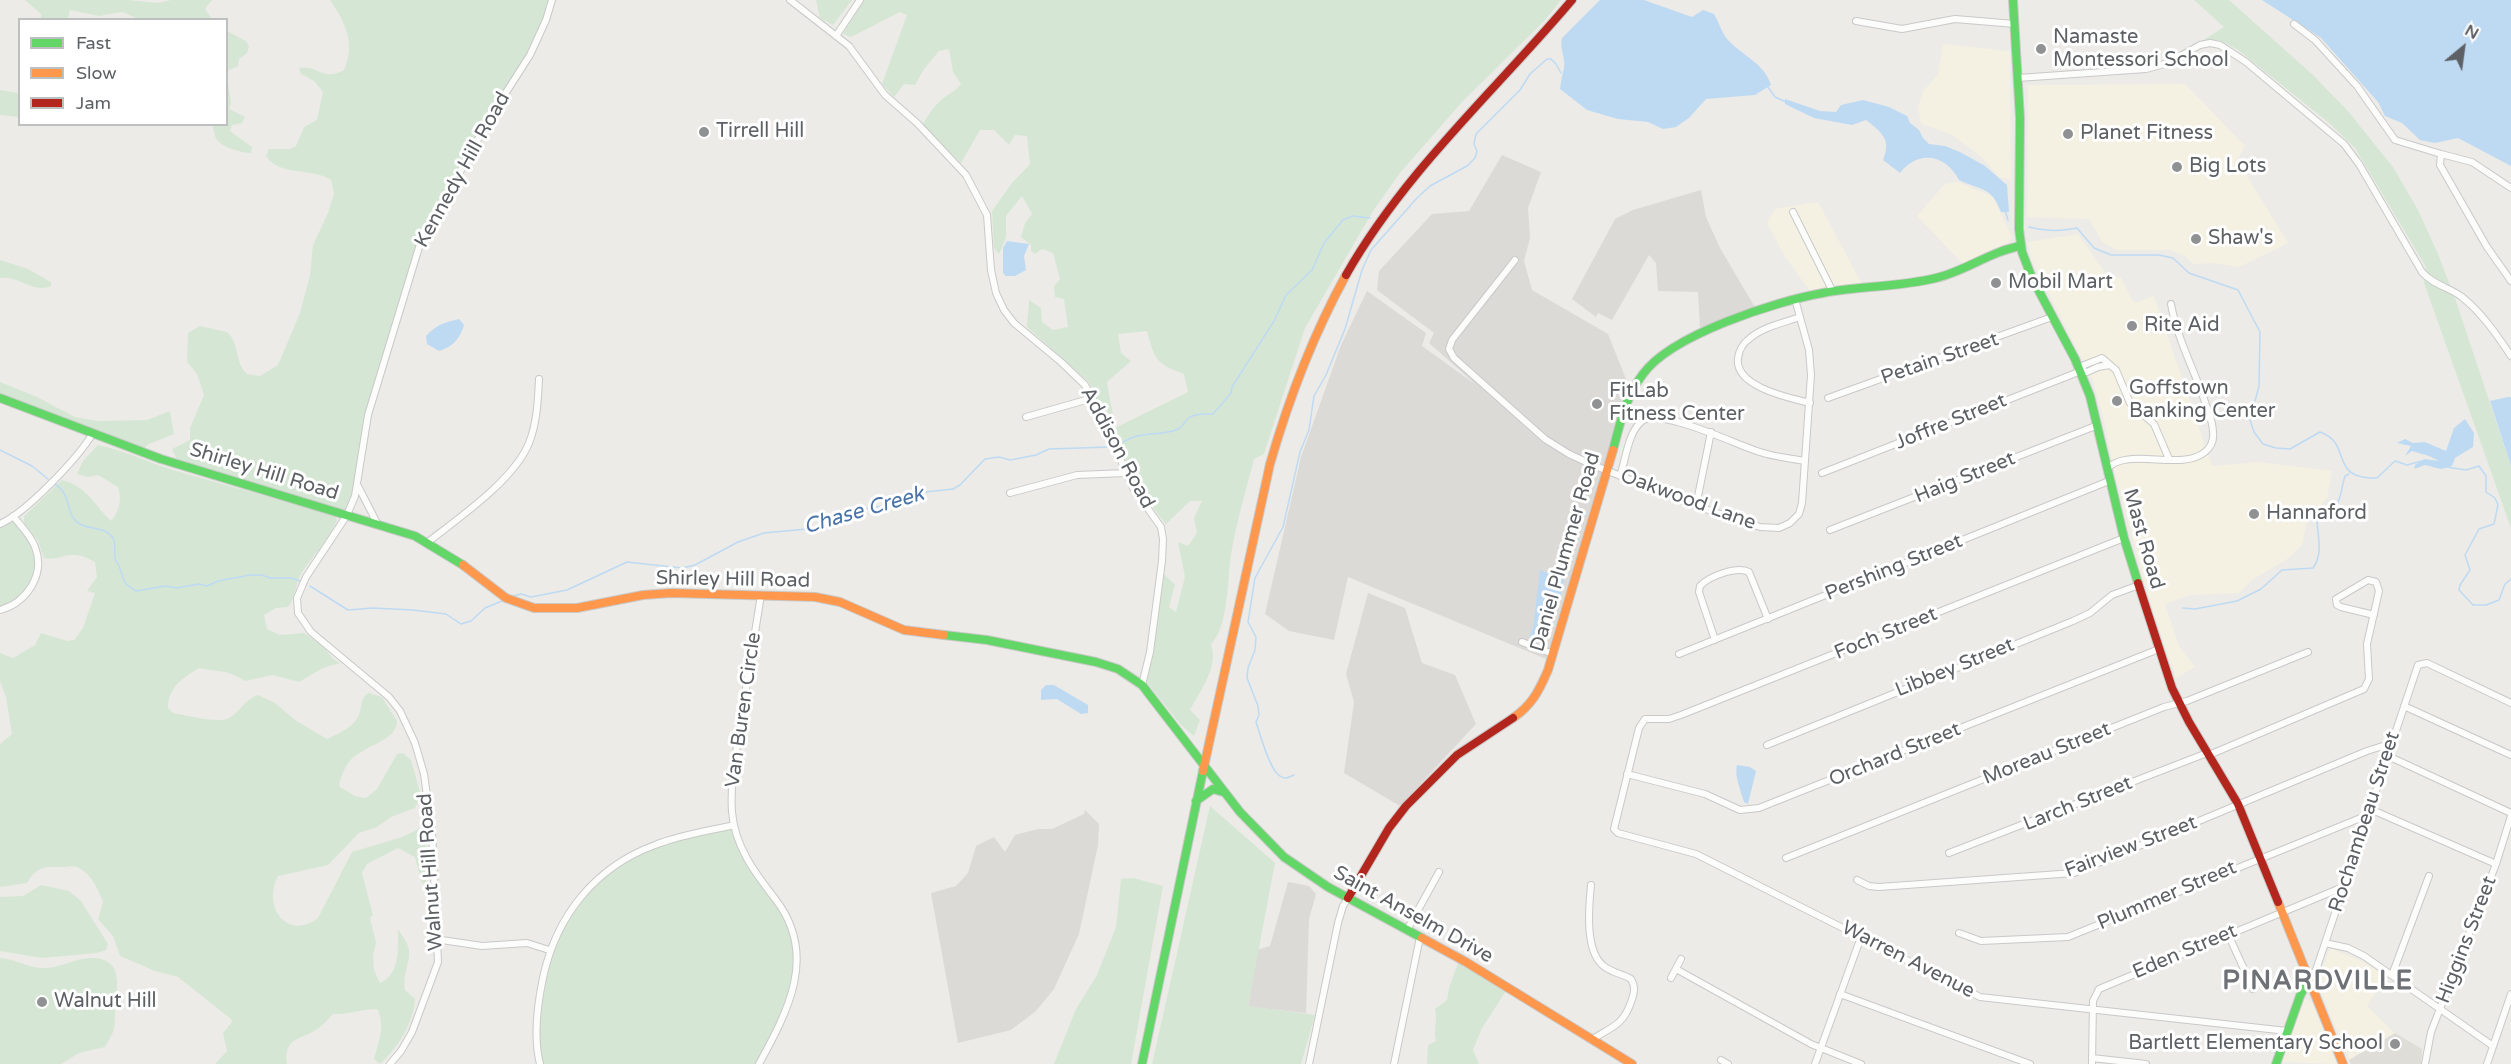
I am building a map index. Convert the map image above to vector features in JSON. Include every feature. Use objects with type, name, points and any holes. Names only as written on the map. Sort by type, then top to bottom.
[{"type":"street","name":"Kennedy Hill Road","points":[[347,515],[358,486],[361,451],[368,415],[407,280],[420,244],[491,116],[530,55],[546,20],[552,0]]},
{"type":"street","name":"Addison Road","points":[[789,0],[858,56],[885,95],[917,123],[966,175],[987,215],[991,270],[996,293],[1004,310],[1014,323],[1079,378],[1093,398],[1126,473],[1143,504],[1161,527],[1163,538],[1150,652],[1142,685]]},
{"type":"street","points":[[836,36],[860,0]]},
{"type":"street","points":[[1142,1064],[1196,801],[1273,455],[1289,398],[1317,329],[1346,274],[1390,208],[1572,0]]},
{"type":"street","name":"Mast Road","points":[[2013,0],[2018,78],[2021,246],[2032,278],[2081,371],[2098,425],[2106,469],[2124,538],[2178,704],[2238,804],[2343,1064]]},
{"type":"street","points":[[1856,21],[1902,30],[1955,19],[2015,24]]},
{"type":"street","points":[[2294,24],[2314,40],[2362,92],[2395,140],[2472,162],[2511,188]]},
{"type":"street","points":[[2018,78],[2146,69],[2168,63],[2206,43],[2215,43],[2226,48],[2344,144],[2359,164],[2422,272],[2431,281],[2452,291],[2472,305],[2511,356]]},
{"type":"street","points":[[2441,154],[2440,165],[2487,247],[2511,281]]},
{"type":"street","points":[[1792,212],[1833,292]]},
{"type":"street","name":"Daniel Plummer Road","points":[[1309,1064],[1343,906],[1389,828],[1420,790],[1457,755],[1515,718],[1533,701],[1544,682],[1629,399],[1651,364],[1670,349],[1693,337],[1795,300],[1833,292],[1938,278],[2008,248],[2021,246]]},
{"type":"street","name":"Oakwood Lane","points":[[1515,260],[1452,340],[1450,354],[1533,429],[1558,448],[1696,506],[1760,527],[1785,526],[1795,519],[1801,509],[1811,362],[1795,300]]},
{"type":"street","points":[[2106,469],[2117,461],[2190,459],[2202,454],[2210,447],[2213,433],[2200,386],[2176,328],[2171,304]]},
{"type":"street","points":[[1800,317],[1750,338],[1740,352],[1738,363],[1742,375],[1750,383],[1810,403]]},
{"type":"street","name":"Petain Street","points":[[1828,398],[2012,334],[2052,317]]},
{"type":"street","points":[[2110,365],[2087,372],[2081,371],[2084,365],[2102,358],[2116,370],[2130,403],[2154,424],[2169,459]]},
{"type":"street","name":"Joffre Street","points":[[1822,473],[2081,371]]},
{"type":"street","points":[[428,542],[502,482],[518,462],[531,435],[539,379]]},
{"type":"street","name":"Shirley Hill Road","points":[[0,398],[161,459],[377,523],[428,542],[506,598],[534,608],[577,608],[654,594],[824,598],[840,602],[889,625],[914,632],[977,639],[1096,662],[1124,671],[1142,685],[1204,766]]},
{"type":"street","points":[[1026,417],[1093,398]]},
{"type":"street","points":[[1620,476],[1634,431],[1644,419],[1653,418],[1679,422],[1711,432],[1761,452],[1805,461]]},
{"type":"street","name":"Haig Street","points":[[1830,530],[2098,425]]},
{"type":"street","points":[[1696,506],[1711,432]]},
{"type":"street","points":[[0,524],[13,516],[72,463],[93,433]]},
{"type":"street","points":[[1010,493],[1077,475],[1126,473]]},
{"type":"street","name":"Pershing Street","points":[[1679,654],[2109,481]]},
{"type":"street","points":[[358,486],[377,523]]},
{"type":"street","name":"Walnut Hill Road","points":[[347,515],[301,588],[297,598],[298,613],[311,632],[389,697],[406,721],[419,755],[431,822],[435,939],[438,962],[409,1039],[390,1064]]},
{"type":"street","points":[[0,610],[14,605],[28,592],[38,567],[35,548],[13,516]]},
{"type":"street","name":"Foch Street","points":[[1627,774],[1639,728],[1645,719],[1681,716],[2124,538]]},
{"type":"street","points":[[1715,640],[1699,592],[1700,586],[1707,580],[1737,570],[1746,570],[1752,576],[1768,619]]},
{"type":"street","name":"Larch Street","points":[[1949,853],[2208,754],[2364,689],[2369,679],[2367,648],[2374,615],[2379,588],[2373,581],[2366,581],[2336,599],[2337,605],[2341,607],[2374,615]]},
{"type":"street","name":"Libbey Street","points":[[1767,745],[2073,621],[2090,613],[2112,596],[2139,585]]},
{"type":"street","name":"Van Buren Circle","points":[[759,1064],[792,992],[798,955],[789,919],[752,870],[734,825],[731,796],[761,595]]},
{"type":"street","points":[[1522,642],[1553,654]]},
{"type":"street","name":"Orchard Street","points":[[1627,774],[1705,794],[1740,810],[1759,808],[2159,649]]},
{"type":"street","name":"Moreau Street","points":[[1786,858],[2308,652]]},
{"type":"street","name":"Rochambeau Street","points":[[2308,980],[2316,970],[2417,667],[2421,663],[2427,663],[2511,703]]},
{"type":"street","points":[[2404,706],[2511,755]]},
{"type":"street","name":"Fairview Street","points":[[1857,880],[1869,886],[1879,887],[1973,879],[2069,875],[2392,743]]},
{"type":"street","points":[[2388,756],[2511,815]]},
{"type":"street","name":"Saint Anselm Drive","points":[[1204,766],[1224,793],[1279,853],[1304,872],[1420,937],[1632,1064]]},
{"type":"street","name":"Warren Avenue","points":[[1627,774],[1613,825],[1618,832],[1696,854],[1980,997],[2287,1031]]},
{"type":"street","points":[[1196,801],[1213,789],[1224,793]]},
{"type":"street","points":[[2369,812],[2496,864]]},
{"type":"street","name":"Plummer Street","points":[[1959,933],[1982,941],[2068,937],[2369,812]]},
{"type":"street","name":"Higgins Street","points":[[2425,1064],[2431,1032],[2496,864],[2511,815]]},
{"type":"street","points":[[540,1064],[536,1051],[537,1013],[549,950],[579,898],[614,865],[657,844],[734,825]]},
{"type":"street","points":[[1407,930],[1438,872]]},
{"type":"street","points":[[2392,975],[2429,876]]},
{"type":"street","points":[[1591,885],[1588,915],[1594,951],[1604,966],[1632,979],[1634,988],[1623,1021],[1591,1040]]},
{"type":"street","name":"Eden Street","points":[[2092,1061],[2096,993],[2104,986],[2343,887]]},
{"type":"street","points":[[2228,934],[2253,989]]},
{"type":"street","points":[[1394,1064],[1420,937]]},
{"type":"street","points":[[1815,1064],[1862,937]]},
{"type":"street","points":[[435,939],[482,946],[527,943],[549,950]]},
{"type":"street","points":[[2325,943],[2356,952],[2493,1046]]},
{"type":"street","points":[[1671,978],[1681,959]]},
{"type":"street","points":[[1676,969],[1820,1049],[1861,1064]]},
{"type":"street","points":[[2276,1064],[2308,980]]},
{"type":"street","points":[[1840,994],[2030,1064]]},
{"type":"street","points":[[2487,1064],[2511,994]]},
{"type":"street","points":[[1721,1060],[1728,1064]]},
{"type":"street","points":[[2092,1061],[2146,1064]]},
{"type":"shaded area","points":[[1943,44],[2010,51],[2011,180],[1999,177],[1983,158],[1951,134],[1921,124],[1918,107],[1923,91],[1938,75]]},
{"type":"shaded area","points":[[2185,84],[2245,146],[2237,160],[2288,243],[2239,267],[2214,263],[2193,264],[2186,257],[2171,250],[2116,250],[2102,242],[2089,219],[2027,217],[2028,85]]},
{"type":"shaded area","points":[[1502,155],[1541,172],[1528,208],[1530,238],[1524,261],[1532,290],[1608,334],[1626,379],[1620,412],[1546,659],[1348,577],[1334,640],[1289,631],[1265,614],[1301,457],[1341,345],[1367,291],[1426,333],[1422,346],[1475,384],[1429,343],[1434,333],[1377,290],[1379,271],[1432,214],[1469,211]]},
{"type":"shaded area","points":[[1958,182],[1993,197],[2012,237],[2009,242],[1964,265],[1917,216],[1945,184]]},
{"type":"shaded area","points":[[1701,190],[1706,217],[1720,248],[1756,309],[1700,328],[1698,292],[1658,291],[1656,263],[1649,255],[1612,320],[1598,313],[1596,317],[1572,299],[1615,219],[1633,210]]},
{"type":"shaded area","points":[[1818,202],[1862,284],[1810,291],[1785,257],[1767,223],[1775,209]]},
{"type":"shaded area","points":[[2078,234],[2107,275],[2121,278],[2134,303],[2154,296],[2212,466],[2258,462],[2332,471],[2327,499],[2308,516],[2302,545],[2287,559],[2252,580],[2239,593],[2190,595],[2165,604],[2179,646],[2195,667],[2178,677],[2176,677],[2169,658],[2144,583],[2093,381],[2031,259],[2028,242]]},
{"type":"shaded area","points":[[1368,593],[1405,608],[1422,663],[1455,675],[1476,724],[1400,806],[1344,773],[1354,702],[1346,674]]},
{"type":"shaded area","points":[[1085,810],[1099,824],[1098,845],[1079,934],[1054,989],[1036,1011],[1011,1030],[958,1043],[931,893],[956,886],[968,873],[976,846],[994,837],[1005,852],[1015,835],[1038,829],[1052,829],[1084,814]]},
{"type":"shaded area","points":[[1288,882],[1309,886],[1316,894],[1309,919],[1306,1013],[1248,1007],[1257,950],[1270,946]]},
{"type":"shaded area","points":[[2330,948],[2360,960],[2386,977],[2367,1006],[2395,1033],[2349,1060],[2317,982]]},
{"type":"shaded area","points":[[2308,999],[2312,1002],[2337,1064],[2280,1062],[2303,1000]]},
{"type":"shaded area","name":"Bartlett Elementary School","points":[[2395,1033],[2422,1049],[2421,1064],[2351,1064],[2349,1060]]},
{"type":"green space","points":[[25,0],[128,0],[158,3],[171,0],[212,0],[205,9],[211,18],[137,18],[122,12],[99,16],[70,10],[68,18],[41,18],[41,14]]},
{"type":"green space","points":[[330,0],[552,0],[537,43],[426,231],[373,397],[360,473],[347,515],[179,464],[172,449],[190,440],[190,428],[204,395],[197,374],[187,362],[188,333],[200,326],[227,332],[234,342],[243,369],[247,374],[260,376],[278,365],[300,313],[310,275],[313,245],[334,194],[331,180],[323,176],[279,167],[266,156],[269,149],[290,149],[296,146],[304,127],[317,120],[323,92],[314,81],[301,74],[299,68],[311,68],[325,74],[344,70],[349,42],[344,25]]},
{"type":"green space","points":[[816,0],[852,0],[833,25],[820,18]]},
{"type":"green space","points":[[863,0],[1561,0],[1545,20],[1462,102],[1400,173],[1373,211],[1305,328],[1264,454],[1254,459],[1233,543],[1224,615],[1217,636],[1211,644],[1213,653],[1211,670],[1190,710],[1200,720],[1194,736],[1181,725],[1147,683],[1164,574],[1175,585],[1169,607],[1176,612],[1185,577],[1178,542],[1188,546],[1197,533],[1194,518],[1202,501],[1190,501],[1166,524],[1136,481],[1114,433],[1117,427],[1188,392],[1184,374],[1167,367],[1158,359],[1147,331],[1118,334],[1121,353],[1131,361],[1107,382],[1113,416],[1107,421],[1089,382],[1027,327],[1029,300],[1041,308],[1042,322],[1053,330],[1068,327],[1064,299],[1055,297],[1054,286],[1060,279],[1053,253],[1042,249],[1035,254],[1031,251],[1031,245],[1021,237],[1025,223],[1032,214],[1022,196],[1006,216],[1006,237],[999,254],[994,248],[992,211],[1012,183],[1030,164],[1027,136],[1015,135],[1009,145],[994,130],[980,130],[961,163],[922,125],[938,103],[961,84],[953,72],[949,49],[939,51],[924,69],[915,85],[904,84],[894,97],[882,84],[907,15],[900,12],[851,37],[843,34]]},
{"type":"green space","points":[[2194,0],[2229,0],[2313,75],[2347,110],[2393,167],[2418,210],[2438,254],[2511,466],[2511,528],[2424,283],[2426,267],[2355,148],[2328,122],[2238,50],[2219,40],[2202,41],[2224,27]]},
{"type":"green space","points":[[228,32],[246,41],[249,47],[247,53],[239,59],[238,66],[228,71]]},
{"type":"green space","points":[[228,84],[231,103],[229,109],[245,117],[242,123],[232,125],[230,131],[252,147],[251,153],[228,147],[215,137],[212,126],[228,126]]},
{"type":"green space","points":[[0,90],[18,93],[18,117],[0,115]]},
{"type":"green space","points":[[0,260],[28,269],[51,282],[51,286],[38,288],[13,279],[0,278]]},
{"type":"green space","points":[[0,382],[37,397],[75,417],[98,421],[147,420],[170,411],[174,434],[149,444],[140,451],[0,398]]},
{"type":"green space","points":[[98,445],[119,450],[176,471],[336,517],[337,521],[329,535],[302,572],[288,607],[276,608],[264,615],[267,629],[280,635],[304,633],[322,645],[333,659],[340,663],[323,668],[299,682],[273,675],[245,681],[227,672],[199,668],[174,689],[168,708],[173,713],[210,720],[224,720],[258,695],[275,703],[295,720],[327,739],[345,730],[357,719],[368,693],[382,697],[397,721],[391,734],[362,751],[349,762],[339,784],[355,796],[366,798],[377,789],[397,754],[403,753],[411,760],[421,796],[415,808],[391,817],[377,827],[359,833],[328,865],[278,876],[273,898],[280,917],[287,923],[296,926],[306,924],[318,918],[352,852],[402,837],[423,827],[427,845],[426,885],[422,883],[415,857],[398,848],[367,864],[362,873],[373,915],[370,918],[376,942],[373,956],[374,970],[380,983],[391,974],[396,961],[398,930],[405,939],[409,954],[404,981],[405,990],[415,999],[414,1009],[404,1035],[380,1064],[374,1059],[381,1027],[377,1009],[333,1014],[319,1028],[291,1043],[288,1048],[287,1064],[215,1064],[227,1051],[223,1033],[232,1022],[231,1019],[178,977],[155,971],[120,956],[113,936],[98,919],[103,902],[86,873],[76,867],[46,867],[34,874],[27,883],[0,887],[0,744],[12,734],[6,697],[0,681],[0,653],[13,658],[35,645],[41,633],[67,641],[74,640],[83,628],[95,593],[87,591],[97,577],[95,562],[83,556],[44,558],[38,541],[24,524],[24,516],[62,480],[84,491],[111,521],[119,505],[118,487],[98,475],[88,477],[77,474],[83,461]]},
{"type":"green space","points":[[13,516],[32,541],[37,567],[28,592],[0,610],[0,524]]},
{"type":"green space","points":[[1210,806],[1275,863],[1248,1006],[1315,1015],[1301,1064],[1152,1064]]},
{"type":"green space","points":[[734,825],[741,845],[774,898],[796,943],[792,992],[759,1064],[540,1064],[537,1013],[554,940],[591,884],[640,850]]},
{"type":"green space","points":[[1133,878],[1163,886],[1131,1064],[1054,1064],[1076,1009],[1097,975],[1116,927],[1121,879]]},
{"type":"green space","points":[[41,885],[69,891],[81,901],[108,944],[106,950],[97,953],[42,958],[0,951],[0,897],[23,896]]},
{"type":"green space","points":[[0,958],[40,968],[54,967],[89,958],[109,962],[116,974],[117,991],[114,1028],[105,1047],[79,1053],[61,1064],[0,1064]]},
{"type":"green space","points":[[1458,963],[1506,991],[1482,1028],[1473,1050],[1479,1064],[1427,1064],[1428,1045],[1436,1041],[1435,1009],[1447,1000]]},
{"type":"water","points":[[1600,0],[1644,0],[1692,17],[1703,10],[1714,14],[1726,37],[1764,71],[1771,85],[1755,95],[1706,99],[1689,118],[1676,127],[1663,129],[1648,122],[1618,119],[1587,110],[1560,89],[1564,65],[1561,42],[1562,38]]},
{"type":"water","points":[[2262,0],[2511,0],[2511,166],[2458,138],[2435,143],[2420,140],[2402,123],[2385,116],[2378,102],[2321,38]]},
{"type":"water","points":[[1785,99],[1820,111],[1836,112],[1841,105],[1863,100],[1889,107],[1907,116],[1910,123],[1919,130],[1929,144],[1945,146],[1960,152],[1985,166],[2007,185],[2009,212],[2001,212],[1989,193],[1959,180],[1954,172],[1940,160],[1924,158],[1915,160],[1900,173],[1883,160],[1886,141],[1880,132],[1866,120],[1852,125],[1814,118],[1785,104]]},
{"type":"water","points":[[1007,241],[1029,244],[1024,256],[1026,270],[1015,276],[1006,276],[1003,273],[1003,248]]},
{"type":"water","points":[[459,319],[464,325],[458,338],[452,344],[439,351],[427,344],[426,336],[433,329]]},
{"type":"water","points":[[2511,397],[2511,466],[2490,401]]},
{"type":"water","points":[[2465,419],[2474,433],[2473,447],[2455,458],[2452,466],[2441,469],[2425,465],[2414,469],[2415,465],[2424,459],[2439,461],[2412,451],[2405,456],[2411,446],[2397,443],[2405,439],[2413,443],[2425,442],[2446,451],[2454,428]]},
{"type":"water","points":[[1540,570],[1564,579],[1555,616],[1545,637],[1529,638],[1533,627]]},
{"type":"water","points":[[1046,685],[1054,685],[1088,705],[1088,713],[1081,714],[1057,699],[1041,700],[1041,690]]},
{"type":"water","points":[[1737,765],[1750,767],[1756,771],[1748,804],[1744,802],[1738,783]]},
{"type":"waterway","points":[[1294,775],[1284,778],[1276,773],[1256,722],[1259,715],[1258,706],[1247,678],[1255,650],[1256,637],[1248,622],[1255,578],[1283,527],[1300,452],[1309,430],[1314,396],[1326,375],[1345,329],[1362,270],[1371,250],[1430,186],[1467,166],[1475,158],[1476,134],[1520,90],[1530,74],[1547,59],[1551,59],[1561,73]]},
{"type":"waterway","points":[[1768,87],[1775,97],[1786,102]]},
{"type":"waterway","points":[[2005,210],[2008,220]]},
{"type":"waterway","name":"Chase Creek","points":[[1119,445],[1139,436],[1176,430],[1193,416],[1213,414],[1231,393],[1232,387],[1274,321],[1286,295],[1312,270],[1324,243],[1343,220],[1352,216],[1370,218]]},
{"type":"waterway","points":[[2029,227],[2053,231],[2077,228],[2094,248],[2111,255],[2159,255],[2173,258],[2189,273],[2238,290],[2260,332],[2259,386],[2250,420],[2254,432],[2263,444],[2290,449],[2320,432],[2330,437],[2336,444],[2346,467],[2352,473],[2362,477],[2377,478],[2395,461],[2407,465],[2422,461]]},
{"type":"waterway","name":"Chase Creek","points":[[513,596],[521,594],[531,597],[567,590],[627,562],[682,568],[695,565],[738,542],[764,533],[817,528],[856,510],[899,504],[916,493],[953,489],[960,485],[985,459],[999,457],[1010,460],[1036,455],[1049,449],[1110,447]]},
{"type":"waterway","name":"Chase Creek","points":[[0,450],[32,466],[48,479]]},
{"type":"waterway","points":[[2447,467],[2466,470],[2479,466],[2486,476],[2486,492],[2495,498],[2498,505],[2494,524],[2479,529],[2465,555],[2470,570],[2459,590],[2473,605],[2486,605],[2499,600],[2505,584],[2511,579]]},
{"type":"waterway","points":[[2183,608],[2195,609],[2237,601],[2261,589],[2282,570],[2313,568],[2319,550],[2317,518],[2322,512],[2329,511],[2337,505],[2345,476],[2349,474]]},
{"type":"waterway","name":"Chase Creek","points":[[55,484],[66,497],[72,516],[78,523],[111,535],[115,542],[115,560],[127,585],[136,591],[165,586],[177,588],[199,584],[207,586],[218,581],[250,575],[291,578],[300,581]]},
{"type":"waterway","name":"Chase Creek","points":[[310,586],[348,610],[373,608],[446,614],[461,624],[471,621],[485,608],[502,601]]},
{"type":"traffic: fast","points":[[2013,0],[2020,118],[2019,229],[2022,252],[2032,278],[2075,359],[2090,396],[2124,538],[2138,583]]},
{"type":"traffic: fast","points":[[1613,450],[1621,420],[1637,382],[1657,360],[1700,333],[1753,312],[1803,297],[1936,278],[1958,271],[1999,252],[2021,246]]},
{"type":"traffic: fast","points":[[0,398],[161,459],[415,536],[463,565]]},
{"type":"traffic: fast","points":[[944,635],[987,640],[1096,662],[1118,669],[1142,685],[1240,812],[1284,857],[1328,887],[1422,938]]},
{"type":"traffic: fast","points":[[1142,1064],[1203,771]]},
{"type":"traffic: fast","points":[[1196,801],[1213,789],[1223,792]]},
{"type":"traffic: fast","points":[[2276,1064],[2308,980]]},
{"type":"traffic: slow","points":[[1203,771],[1270,464],[1303,367],[1346,275]]},
{"type":"traffic: slow","points":[[1513,718],[1534,697],[1548,670],[1613,450]]},
{"type":"traffic: slow","points":[[463,565],[506,598],[534,608],[577,608],[643,595],[671,593],[815,597],[840,602],[904,630],[944,635]]},
{"type":"traffic: slow","points":[[2278,902],[2343,1064]]},
{"type":"traffic: slow","points":[[1422,938],[1466,962],[1632,1064]]},
{"type":"traffic: jam","points":[[1346,275],[1370,237],[1423,166],[1572,0]]},
{"type":"traffic: jam","points":[[2138,583],[2172,688],[2189,722],[2238,804],[2278,902]]},
{"type":"traffic: jam","points":[[1348,898],[1389,828],[1406,806],[1457,755],[1513,718]]},
{"type":"place","name":"Namaste Montessori School","points":[[2041,49]]},
{"type":"place","name":"Tirrell Hill","points":[[704,132]]},
{"type":"place","name":"Planet Fitness","points":[[2068,134]]},
{"type":"place","name":"Big Lots","points":[[2177,167]]},
{"type":"place","name":"Shaw's","points":[[2196,239]]},
{"type":"place","name":"Mobil Mart","points":[[1996,283]]},
{"type":"place","name":"Rite Aid","points":[[2132,326]]},
{"type":"place","name":"Goffstown Banking Center","points":[[2117,401]]},
{"type":"place","name":"FitLab Fitness Center","points":[[1597,404]]},
{"type":"place","name":"Hannaford","points":[[2254,514]]},
{"type":"place","name":"Walnut Hill","points":[[42,1002]]},
{"type":"place","name":"Bartlett Elementary School","points":[[2395,1044]]},
{"type":"district","name":"PINARDVILLE","points":[[2318,982]]}]
